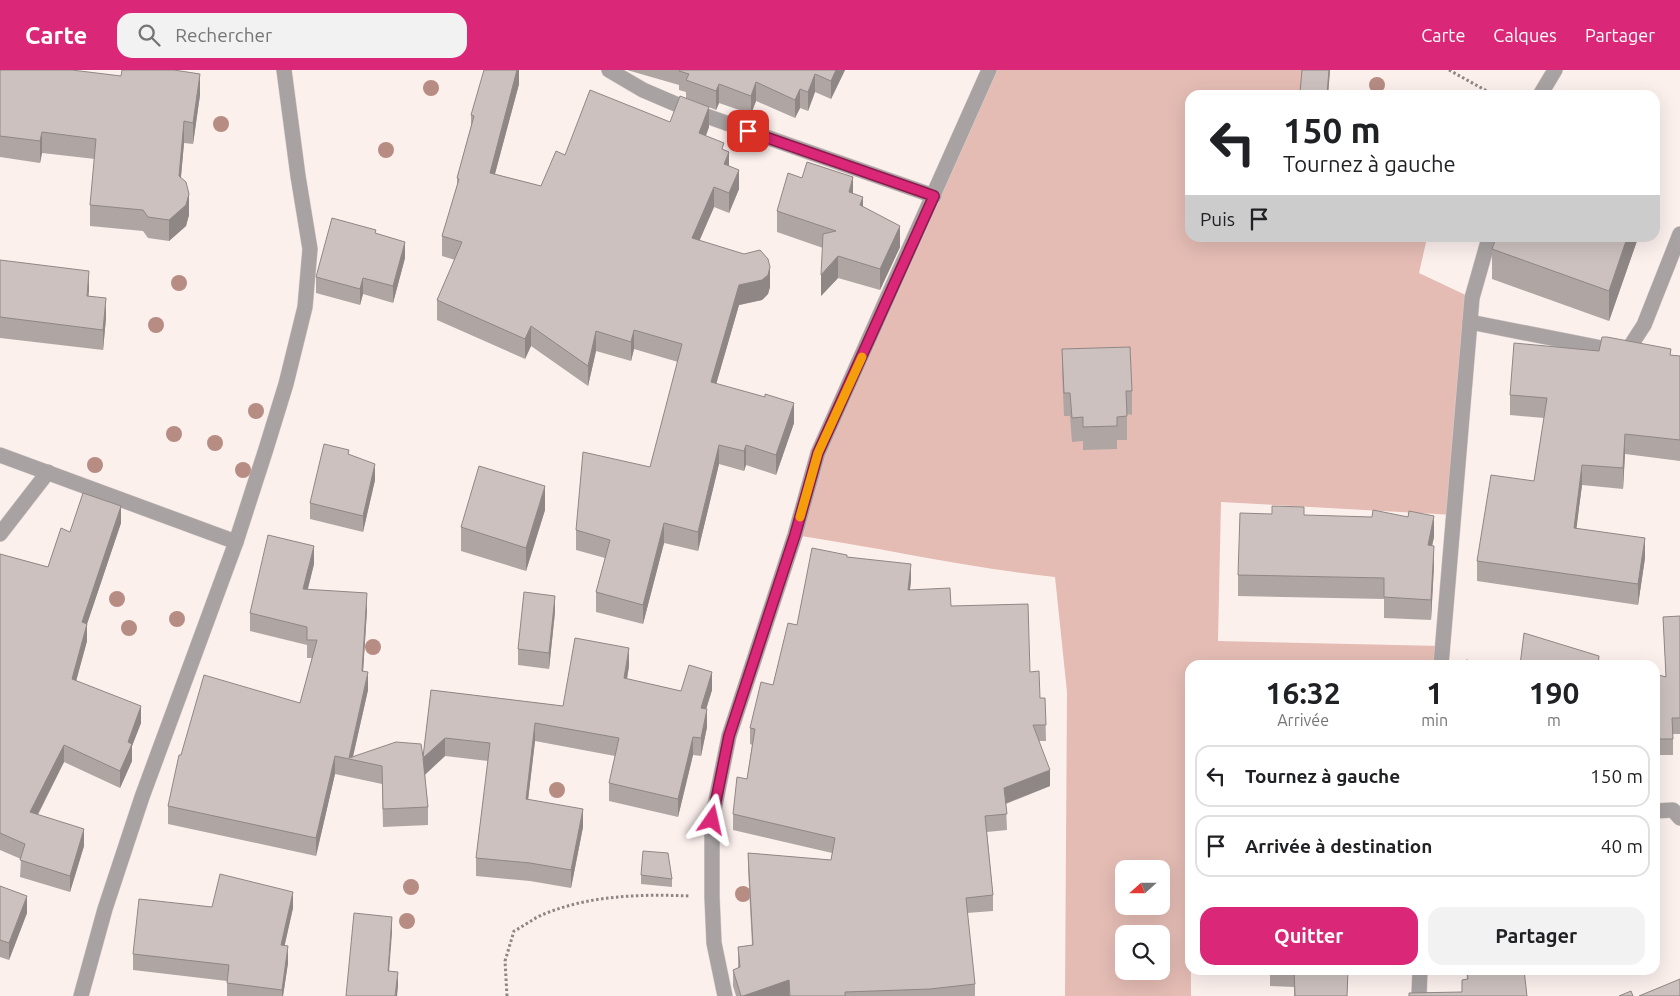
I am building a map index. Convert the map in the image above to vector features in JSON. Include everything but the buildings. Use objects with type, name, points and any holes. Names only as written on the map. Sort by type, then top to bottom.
[{"type":"street","points":[[81,996],[105,910],[142,797],[236,542],[286,384],[305,307],[310,248],[284,70]]},
{"type":"street","points":[[609,70],[643,90],[692,111],[934,196]]},
{"type":"street","points":[[725,996],[714,943],[712,820],[729,736],[795,535],[818,453],[989,70]]},
{"type":"street","points":[[1543,90],[1554,70]]},
{"type":"street","points":[[1470,322],[1602,348],[1629,348],[1644,325],[1680,234]]},
{"type":"street","points":[[1441,660],[1472,298],[1488,242]]},
{"type":"street","points":[[0,455],[236,542]]},
{"type":"street","points":[[0,534],[48,472]]},
{"type":"street","points":[[1660,811],[1673,810],[1680,818]]},
{"type":"street","points":[[1420,975],[1420,996]]},
{"type":"path","points":[[1449,70],[1485,90]]},
{"type":"path","points":[[507,996],[505,960],[514,931],[544,914],[595,899],[652,895],[712,897]]},
{"type":"shaded area","points":[[989,70],[1303,70],[1301,90],[1185,90],[1185,242],[1426,242],[1419,273],[1472,298],[1454,515],[1221,502],[1218,641],[1443,646],[1442,660],[1185,660],[1185,975],[1191,975],[1191,996],[1065,996],[1067,692],[1055,577],[990,568],[795,535],[818,453]]},
{"type":"slow traffic","points":[[800,517],[818,453],[862,357]]},
{"type":"route","points":[[712,820],[729,736],[795,535],[818,453],[934,196],[748,131]]}]
